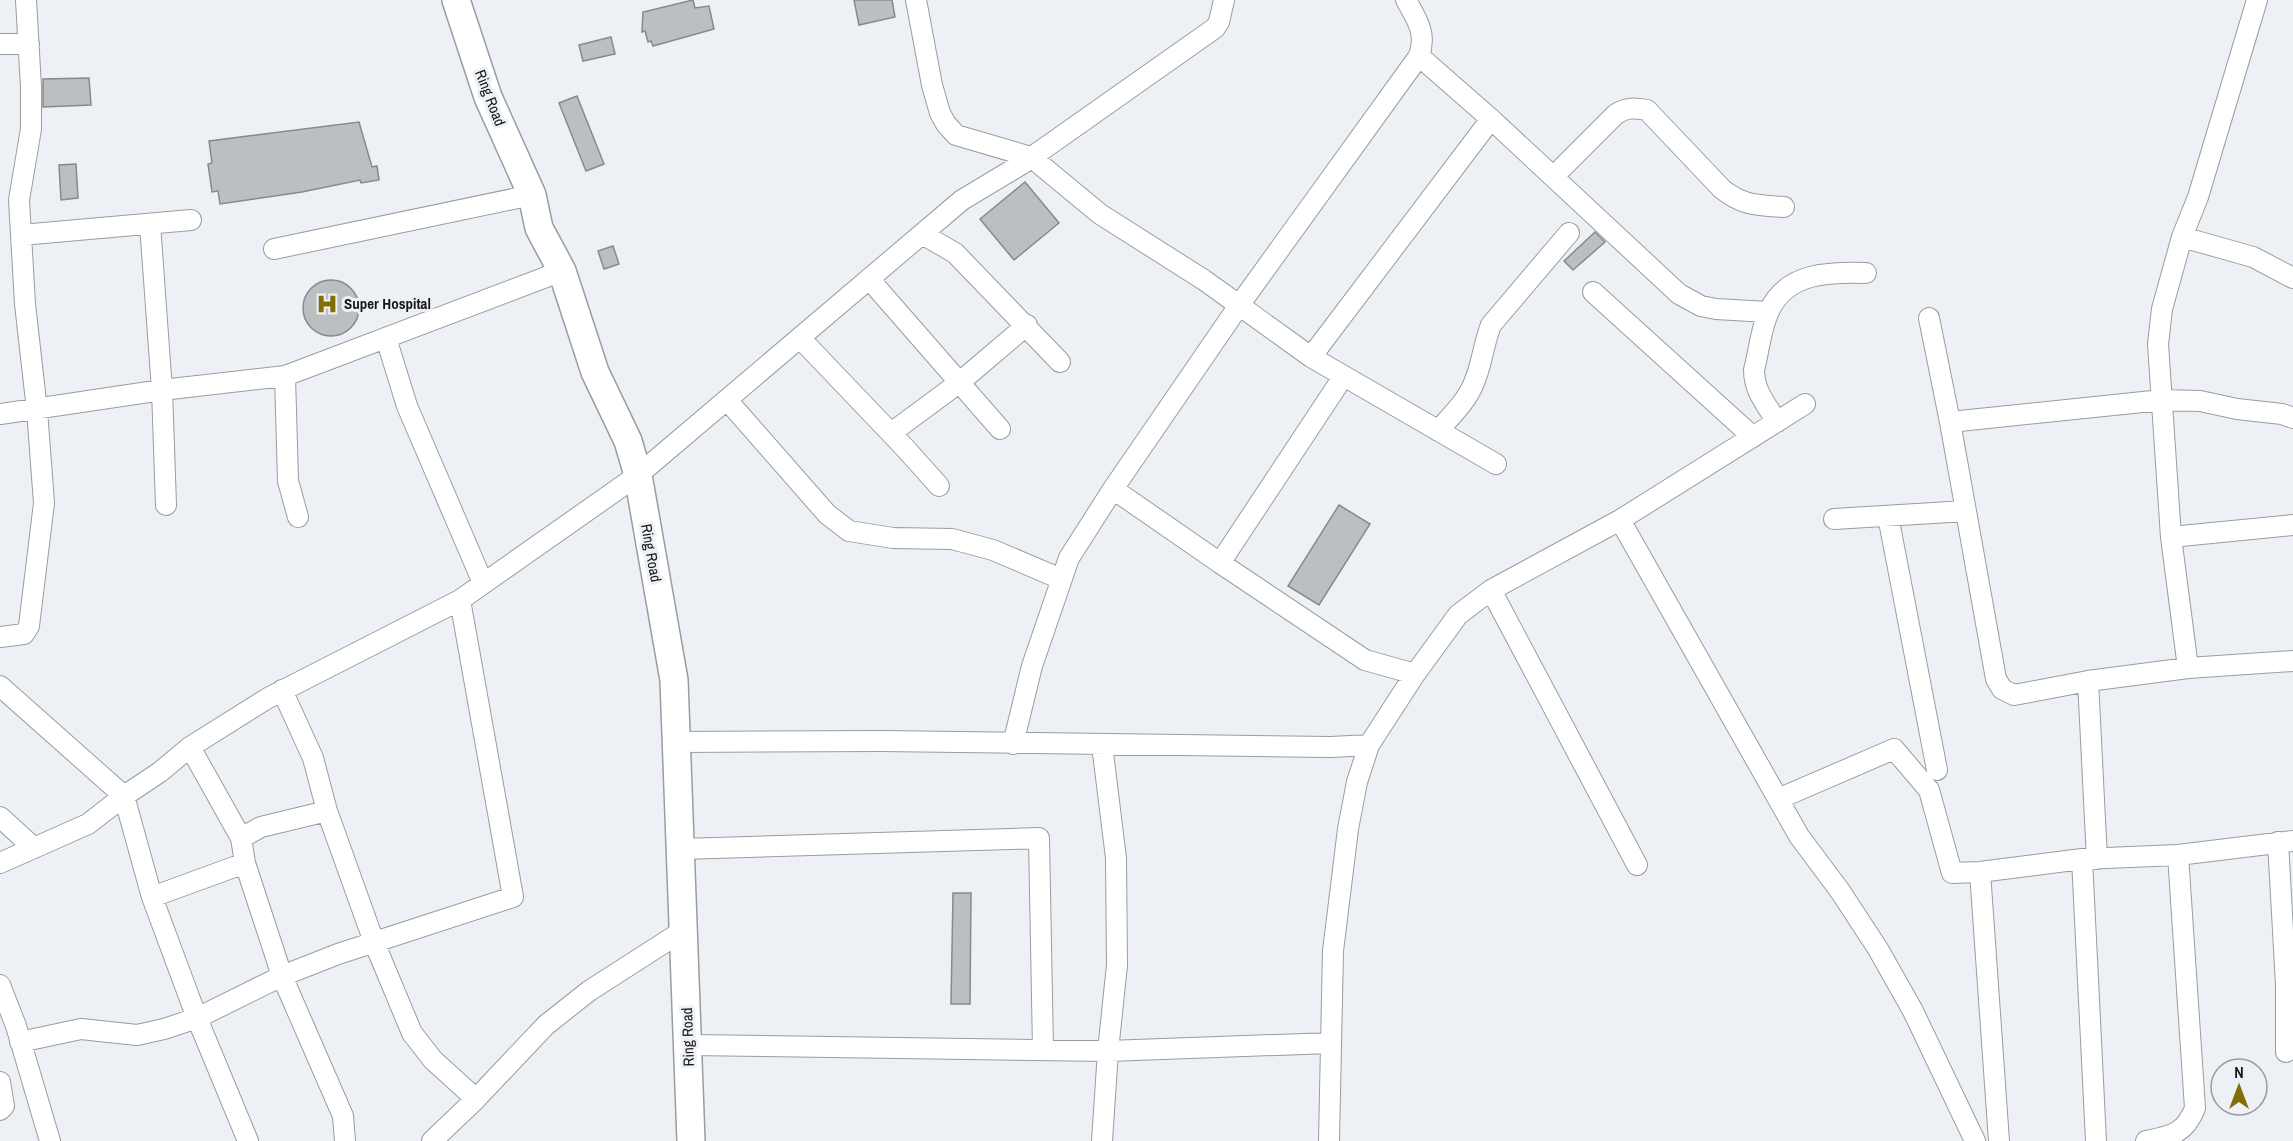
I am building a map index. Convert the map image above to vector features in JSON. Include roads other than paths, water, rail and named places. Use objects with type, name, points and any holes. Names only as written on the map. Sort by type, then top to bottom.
[{"type":"main road","name":"Ring Road","points":[[456,0],[488,97],[532,195],[538,228],[562,271],[595,372],[628,441],[638,475],[674,680],[691,1141]]},
{"type":"street","points":[[0,638],[24,634],[29,626],[44,503],[37,410],[25,304],[19,200],[31,129],[26,0]]},
{"type":"street","points":[[916,0],[932,85],[940,113],[956,135],[1031,157],[1100,214],[1240,304],[1311,357],[1496,464]]},
{"type":"street","points":[[0,863],[88,824],[160,772],[190,747],[282,690],[460,600],[638,475],[962,200],[1005,176],[1215,28],[1219,22],[1224,0]]},
{"type":"street","points":[[1013,744],[1032,666],[1069,558],[1113,489],[1240,304],[1419,56],[1423,44],[1423,28],[1406,0]]},
{"type":"street","points":[[2188,668],[2171,537],[2158,344],[2162,309],[2182,237],[2198,197],[2257,0]]},
{"type":"street","points":[[0,44],[29,44]]},
{"type":"street","points":[[1419,56],[1491,119],[1679,294],[1701,306],[1768,312]]},
{"type":"street","points":[[1554,177],[1616,114],[1626,108],[1635,108],[1647,110],[1735,200],[1752,205],[1784,207]]},
{"type":"street","points":[[1311,357],[1491,119]]},
{"type":"street","points":[[274,249],[532,195]]},
{"type":"street","points":[[21,235],[191,220]]},
{"type":"street","points":[[150,224],[162,390],[166,505]]},
{"type":"street","points":[[1438,432],[1472,388],[1491,325],[1569,233]]},
{"type":"street","points":[[922,234],[955,253],[1027,325],[1060,362]]},
{"type":"street","points":[[2182,237],[2253,257],[2293,278]]},
{"type":"street","points":[[0,414],[162,390],[285,376],[562,271]]},
{"type":"street","points":[[1777,422],[1756,389],[1754,379],[1754,370],[1768,312],[1790,285],[1807,277],[1836,272],[1866,273]]},
{"type":"street","points":[[870,280],[1000,429]]},
{"type":"street","points":[[1593,292],[1753,437]]},
{"type":"street","points":[[1929,318],[1996,679],[2002,689],[2014,694],[2025,694],[2088,681],[2188,668],[2293,661]]},
{"type":"street","points":[[891,433],[960,382],[1027,325]]},
{"type":"street","points":[[386,338],[407,406],[483,583]]},
{"type":"street","points":[[800,338],[939,486]]},
{"type":"street","points":[[285,376],[288,481],[298,517]]},
{"type":"street","points":[[1220,563],[1343,377]]},
{"type":"street","points":[[1950,422],[2162,399],[2200,401],[2236,409],[2282,414],[2293,418]]},
{"type":"street","points":[[727,400],[827,514],[849,531],[893,538],[952,539],[993,550],[1061,579]]},
{"type":"street","points":[[1329,1141],[1333,951],[1350,820],[1357,782],[1369,745],[1415,674],[1458,615],[1491,590],[1620,520],[1805,404]]},
{"type":"street","points":[[1113,489],[1365,660],[1415,674]]},
{"type":"street","points":[[1834,519],[1966,511]]},
{"type":"street","points":[[1888,516],[1937,770]]},
{"type":"street","points":[[1620,520],[1798,836],[1840,891],[1878,949],[1913,1011],[1975,1141]]},
{"type":"street","points":[[2171,537],[2293,525]]},
{"type":"street","points":[[1491,590],[1637,865]]},
{"type":"street","points":[[20,1042],[81,1029],[137,1035],[164,1029],[197,1018],[282,976],[374,942],[513,897],[460,600]]},
{"type":"street","points":[[2088,681],[2096,1141]]},
{"type":"street","points":[[0,686],[124,796],[152,897],[197,1018],[248,1141]]},
{"type":"street","points":[[282,690],[313,758],[327,811],[374,942],[412,1033],[433,1060],[476,1099]]},
{"type":"street","points":[[676,742],[880,741],[1331,747],[1369,745]]},
{"type":"street","points":[[1102,745],[1116,858],[1117,965],[1102,1141]]},
{"type":"street","points":[[190,747],[241,838],[245,864],[282,976],[343,1116],[345,1141]]},
{"type":"street","points":[[1778,799],[1894,749],[1929,790],[1952,873],[1980,872],[2090,859],[2178,855],[2285,842],[2289,985],[2286,1052]]},
{"type":"street","points":[[241,838],[261,827],[327,811]]},
{"type":"street","points":[[0,817],[34,848]]},
{"type":"street","points":[[681,849],[1039,838],[1043,1050]]},
{"type":"street","points":[[2146,1141],[2173,1136],[2188,1122],[2195,1108],[2178,855]]},
{"type":"street","points":[[152,897],[245,864]]},
{"type":"street","points":[[1980,872],[1999,1141]]},
{"type":"street","points":[[432,1141],[476,1099],[546,1025],[589,991],[684,930]]},
{"type":"street","points":[[0,985],[50,1141]]},
{"type":"street","points":[[688,1045],[1108,1051],[1331,1043]]},
{"type":"street","points":[[0,1082],[4,1106],[0,1110]]},
{"type":"place","name":"Super Hospital","points":[[327,304]]}]
